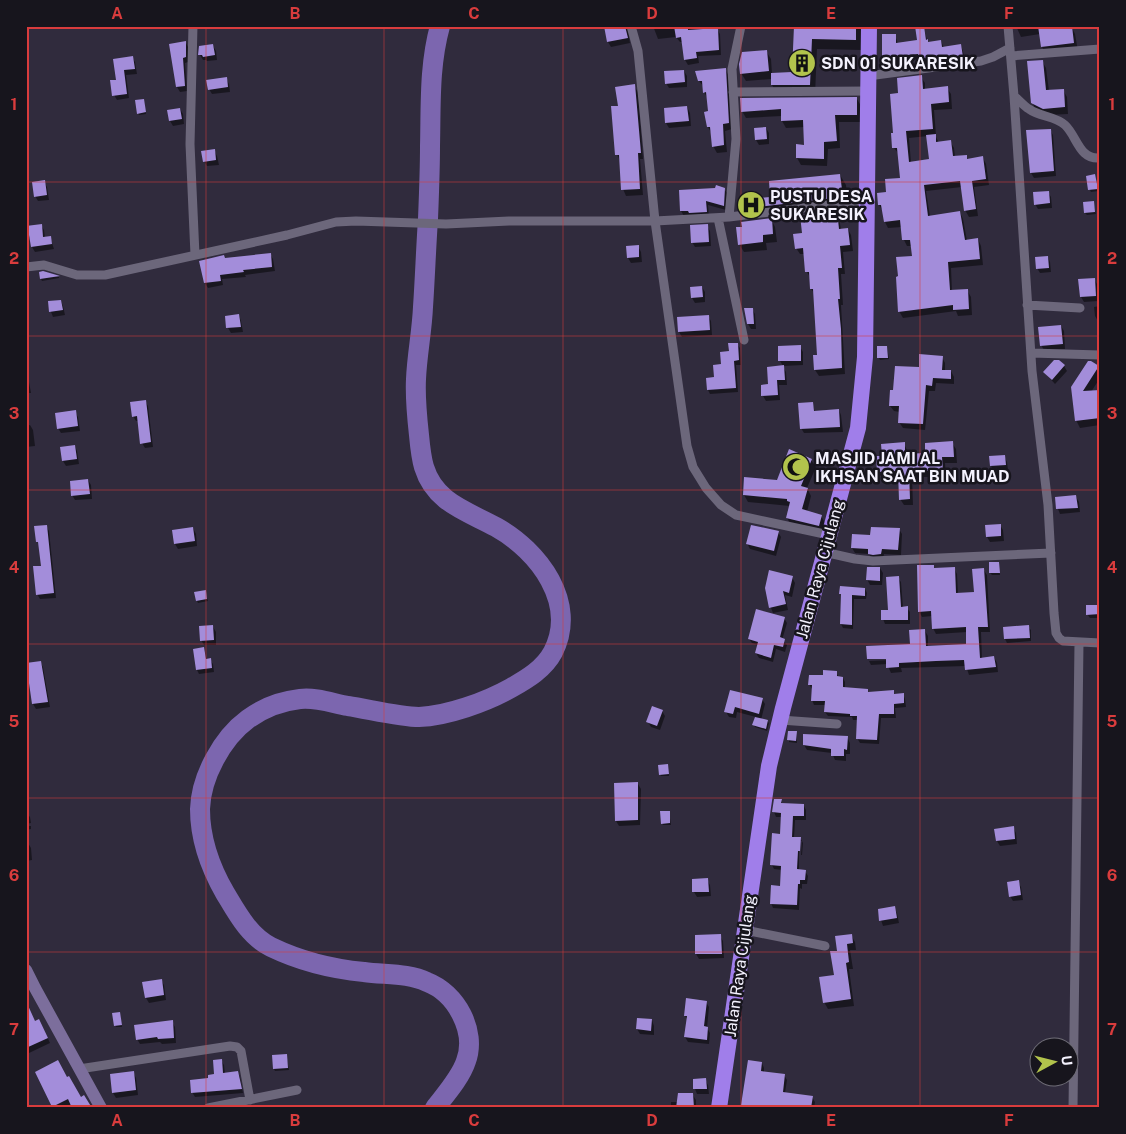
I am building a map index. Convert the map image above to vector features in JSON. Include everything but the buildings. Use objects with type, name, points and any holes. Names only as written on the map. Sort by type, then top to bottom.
[{"type":"highway","name":"Jalan Raya Cijulang","points":[[719,1108],[769,766],[858,428],[864,379],[869,26]]},
{"type":"street","points":[[193,26],[194,54],[190,144],[195,255]]},
{"type":"street","points":[[631,26],[638,51],[655,221],[687,446],[693,467],[706,488],[721,505],[736,515],[829,535]]},
{"type":"street","points":[[729,217],[736,139],[732,69],[741,26]]},
{"type":"street","points":[[1008,26],[1027,306],[1048,505],[1056,633],[1063,641],[1100,643]]},
{"type":"street","points":[[734,92],[868,83],[981,61],[1011,52],[1100,49]]},
{"type":"street","points":[[1014,96],[1029,110],[1063,123],[1085,154],[1090,157],[1100,158]]},
{"type":"street","points":[[26,267],[44,265],[77,275],[105,275],[336,222],[446,224],[509,221],[655,221],[729,217],[868,200]]},
{"type":"street","points":[[718,218],[744,340]]},
{"type":"street","points":[[1027,306],[1080,308]]},
{"type":"street","points":[[1031,353],[1100,356]]},
{"type":"street","points":[[824,552],[873,561],[1051,553]]},
{"type":"street","points":[[1072,1108],[1079,643]]},
{"type":"street","points":[[780,720],[837,724]]},
{"type":"street","points":[[745,930],[825,946]]},
{"type":"street","points":[[26,970],[34,988],[101,1108]]},
{"type":"street","points":[[79,1069],[230,1046],[237,1047],[242,1051],[250,1100]]},
{"type":"street","points":[[209,1108],[298,1090]]},
{"type":"waterway","points":[[435,1108],[460,1073],[469,1049],[466,1026],[462,1014],[455,1004],[437,987],[420,979],[352,971],[328,966],[293,956],[271,947],[256,937],[239,916],[215,873],[204,842],[200,809],[204,784],[222,747],[248,719],[266,708],[286,701],[306,699],[411,717],[430,716],[454,711],[501,693],[535,673],[545,664],[553,652],[559,634],[561,615],[557,597],[550,580],[540,564],[512,537],[444,498],[429,479],[422,459],[416,407],[416,379],[428,219],[431,86],[436,41],[440,26]]},
{"type":"place","name":"SDN 01 SUKARESIK","points":[[802,63]]},
{"type":"place","name":"PUSTU DESA SUKARESIK","points":[[751,205]]},
{"type":"place","name":"MASJID JAMI AL IKHSAN SAAT BIN MUAD","points":[[796,467]]}]
